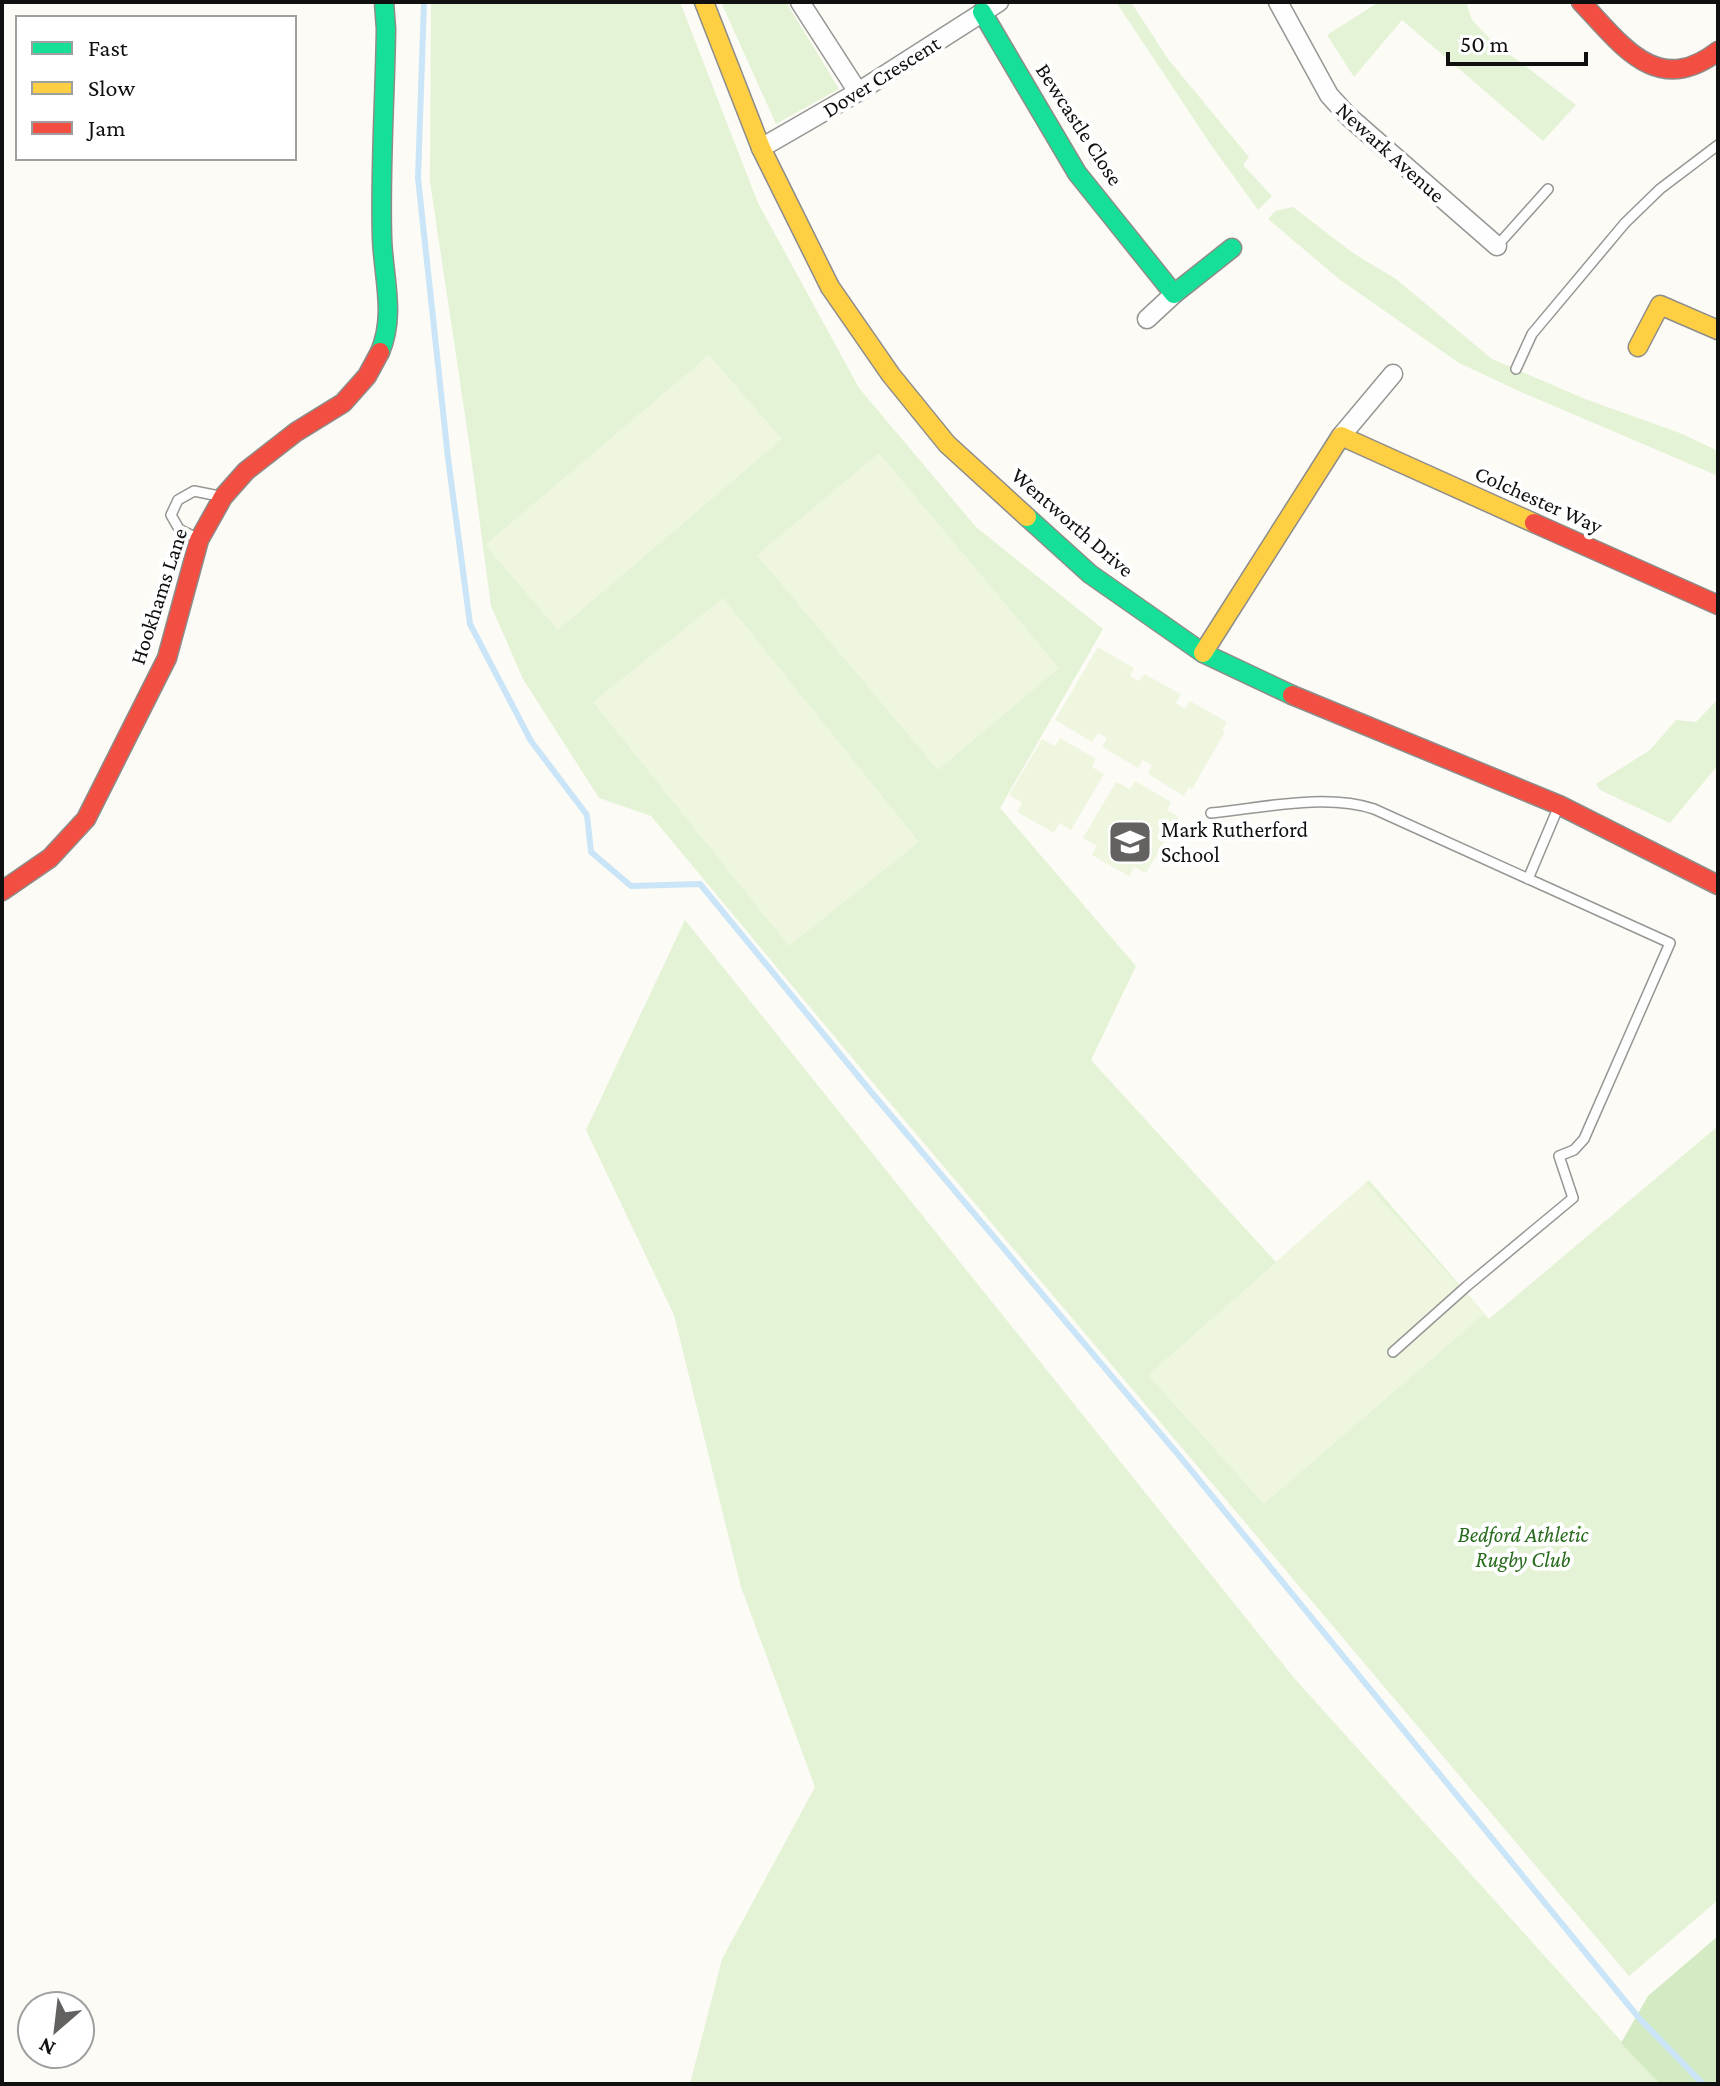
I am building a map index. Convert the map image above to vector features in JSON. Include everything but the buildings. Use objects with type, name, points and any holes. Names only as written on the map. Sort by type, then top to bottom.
[{"type":"street","name":"Hookhams Lane","points":[[2,891],[50,858],[86,819],[167,658],[199,540],[223,497],[246,471],[271,451],[343,403],[367,376],[382,349],[388,320],[388,285],[382,240],[384,2]]},
{"type":"street","name":"Wentworth Drive","points":[[704,2],[761,148],[830,287],[891,375],[947,444],[1090,574],[1203,653],[1275,688],[1559,805],[1718,885]]},
{"type":"street","points":[[800,2],[858,92]]},
{"type":"street","name":"Dover Crescent","points":[[761,148],[858,92],[999,2]]},
{"type":"street","name":"Newark Avenue","points":[[1278,2],[1329,95],[1348,116],[1497,246]]},
{"type":"street","points":[[1581,2],[1639,59],[1656,69],[1675,71],[1696,66],[1718,51]]},
{"type":"street","name":"Bewcastle Close","points":[[982,12],[1077,173],[1174,294]]},
{"type":"street","points":[[1147,319],[1232,248]]},
{"type":"street","points":[[1638,347],[1660,305],[1718,330]]},
{"type":"street","points":[[1203,653],[1341,436],[1393,374]]},
{"type":"street","name":"Colchester Way","points":[[1341,436],[1718,605]]},
{"type":"lane","points":[[1516,369],[1532,334],[1625,223],[1660,189],[1718,145]]},
{"type":"lane","points":[[1497,246],[1548,189]]},
{"type":"lane","points":[[199,540],[179,529],[171,515],[178,500],[194,491],[223,497]]},
{"type":"lane","points":[[1211,813],[1333,801],[1354,802],[1670,943],[1584,1139],[1574,1150],[1559,1156],[1573,1198],[1393,1352]]},
{"type":"lane","points":[[1528,879],[1559,805]]},
{"type":"green space","name":"Bedford Athletic Rugby Club","points":[[431,2],[680,2],[758,203],[859,388],[976,527],[1103,629],[1000,808],[1136,966],[1091,1060],[1276,1262],[1369,1180],[1489,1319],[1718,1126],[1718,1900],[1629,1976],[651,816],[599,798],[523,679],[491,606],[430,182]]},
{"type":"green space","points":[[721,2],[786,2],[839,89],[776,124]]},
{"type":"green space","points":[[1116,2],[1131,2],[1168,59],[1249,157],[1243,165],[1272,196],[1258,210],[1211,145]]},
{"type":"green space","points":[[1379,2],[1466,2],[1472,20],[1490,39],[1576,105],[1543,141],[1402,20],[1354,77],[1327,35]]},
{"type":"green space","points":[[1293,207],[1353,253],[1396,279],[1492,359],[1718,451],[1718,476],[1459,363],[1339,279],[1268,219],[1275,211]]},
{"type":"green space","points":[[709,355],[782,439],[558,630],[485,545]]},
{"type":"green space","points":[[879,453],[1059,668],[938,770],[757,555]]},
{"type":"green space","points":[[723,598],[919,842],[789,946],[593,702]]},
{"type":"green space","points":[[1098,647],[1134,668],[1130,676],[1139,681],[1144,674],[1181,694],[1176,703],[1185,709],[1190,701],[1227,722],[1222,730],[1225,732],[1192,789],[1189,787],[1184,796],[1148,774],[1152,765],[1143,760],[1138,768],[1102,747],[1107,738],[1098,733],[1092,742],[1055,720]]},
{"type":"green space","points":[[1718,699],[1718,765],[1670,823],[1600,790],[1596,784],[1650,750],[1676,720],[1696,722]]},
{"type":"green space","points":[[1060,738],[1096,759],[1092,767],[1104,774],[1071,830],[1059,823],[1054,833],[1017,812],[1022,803],[1009,795],[1042,739],[1055,746]]},
{"type":"green space","points":[[1135,781],[1171,802],[1167,810],[1179,817],[1146,873],[1134,867],[1129,876],[1092,855],[1097,846],[1083,838],[1116,782],[1130,789]]},
{"type":"green space","points":[[685,920],[1295,1679],[1660,2084],[690,2084],[722,1959],[815,1787],[741,1587],[674,1315],[586,1130]]},
{"type":"green space","points":[[1366,1183],[1484,1314],[1264,1504],[1148,1375]]},
{"type":"green space","points":[[1718,1936],[1718,2084],[1660,2084],[1621,2043],[1648,1996]]},
{"type":"waterway","points":[[424,2],[418,178],[448,458],[470,624],[531,741],[587,815],[591,852],[631,886],[700,884],[872,1093],[1181,1458],[1639,2018],[1703,2084]]},
{"type":"traffic: fast","points":[[380,352],[388,309],[382,211],[384,2]]},
{"type":"traffic: fast","points":[[982,12],[1077,173],[1174,294],[1232,248]]},
{"type":"traffic: fast","points":[[1027,517],[1090,574],[1203,653],[1292,695]]},
{"type":"traffic: slow","points":[[704,2],[761,148],[830,287],[891,375],[947,444],[1027,517]]},
{"type":"traffic: slow","points":[[1638,347],[1660,305],[1718,330]]},
{"type":"traffic: slow","points":[[1203,653],[1341,436],[1534,523]]},
{"type":"traffic: jam","points":[[1581,2],[1626,49],[1659,67],[1677,69],[1696,64],[1718,51]]},
{"type":"traffic: jam","points":[[2,891],[50,858],[86,819],[167,658],[199,540],[223,497],[246,471],[296,432],[343,403],[367,376],[380,352]]},
{"type":"traffic: jam","points":[[1534,523],[1718,605]]},
{"type":"traffic: jam","points":[[1292,695],[1559,805],[1718,885]]},
{"type":"place","name":"Mark Rutherford School","points":[[1130,842]]}]
